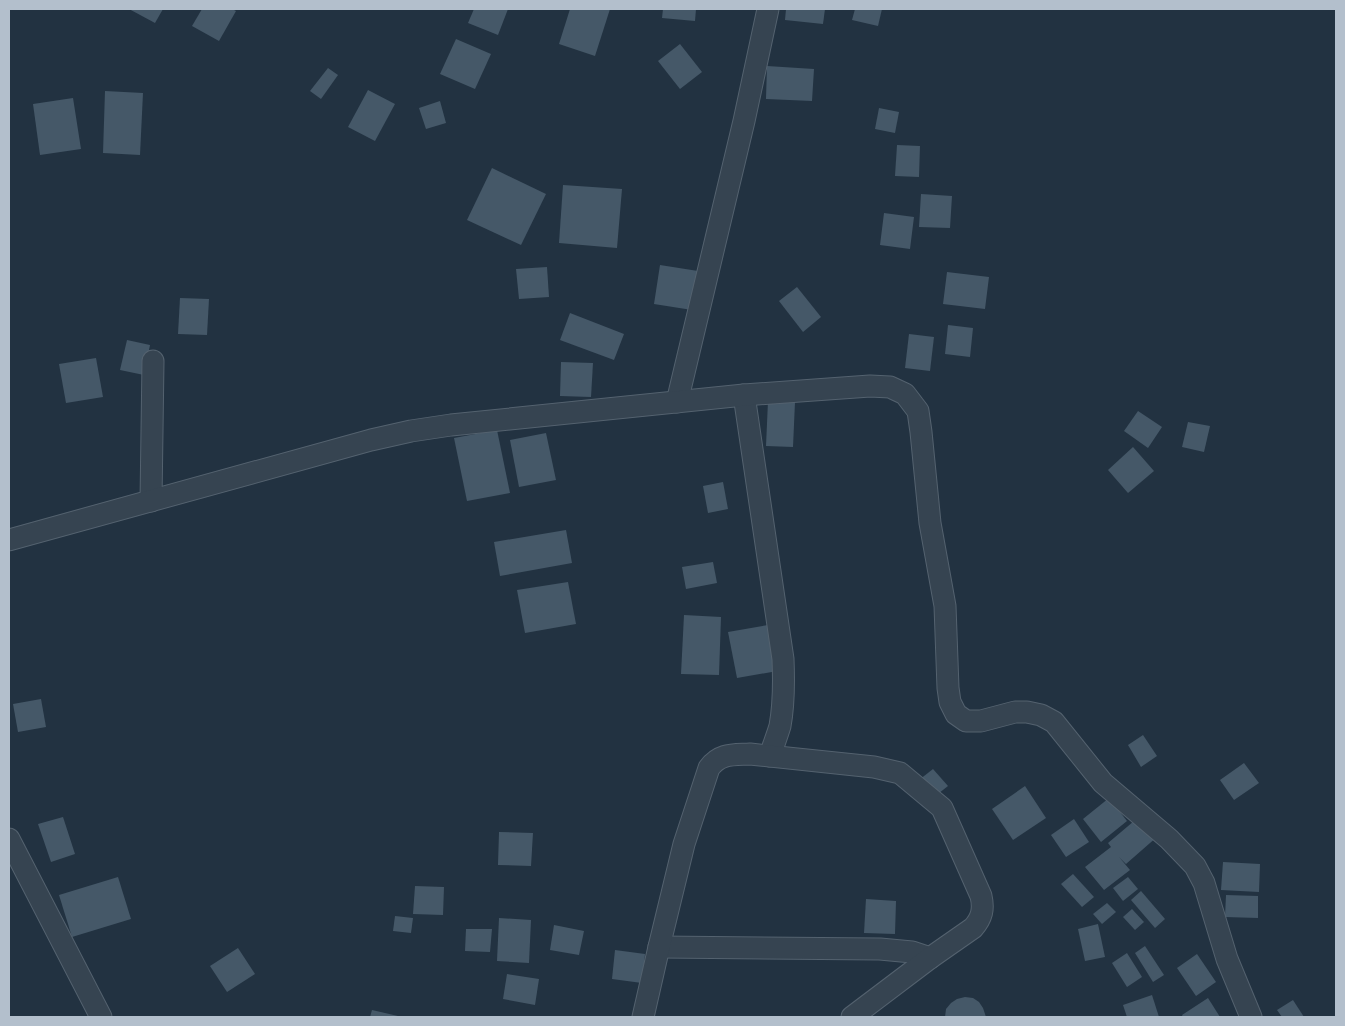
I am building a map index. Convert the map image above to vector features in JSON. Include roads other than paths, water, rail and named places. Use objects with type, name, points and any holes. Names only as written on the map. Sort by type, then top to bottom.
[{"type":"street","points":[[677,402],[744,121],[768,9]]},
{"type":"street","points":[[151,501],[153,361]]},
{"type":"street","points":[[9,540],[411,430],[744,395],[870,386],[890,387],[905,394],[918,412],[922,432],[930,523],[945,606],[948,688],[950,702],[956,714],[966,721],[982,721],[1015,712],[1027,712],[1054,722],[1103,783],[1157,828],[1195,866],[1204,884],[1227,959],[1251,1017]]},
{"type":"street","points":[[744,395],[783,659],[783,710],[770,756]]},
{"type":"street","points":[[643,1017],[684,844],[709,768],[713,762],[721,757],[750,754],[874,767],[900,773],[942,808],[982,896],[982,915],[973,928],[930,958],[857,1016]]},
{"type":"street","points":[[9,839],[101,1017]]},
{"type":"street","points":[[659,947],[880,949],[912,952],[930,958]]}]
